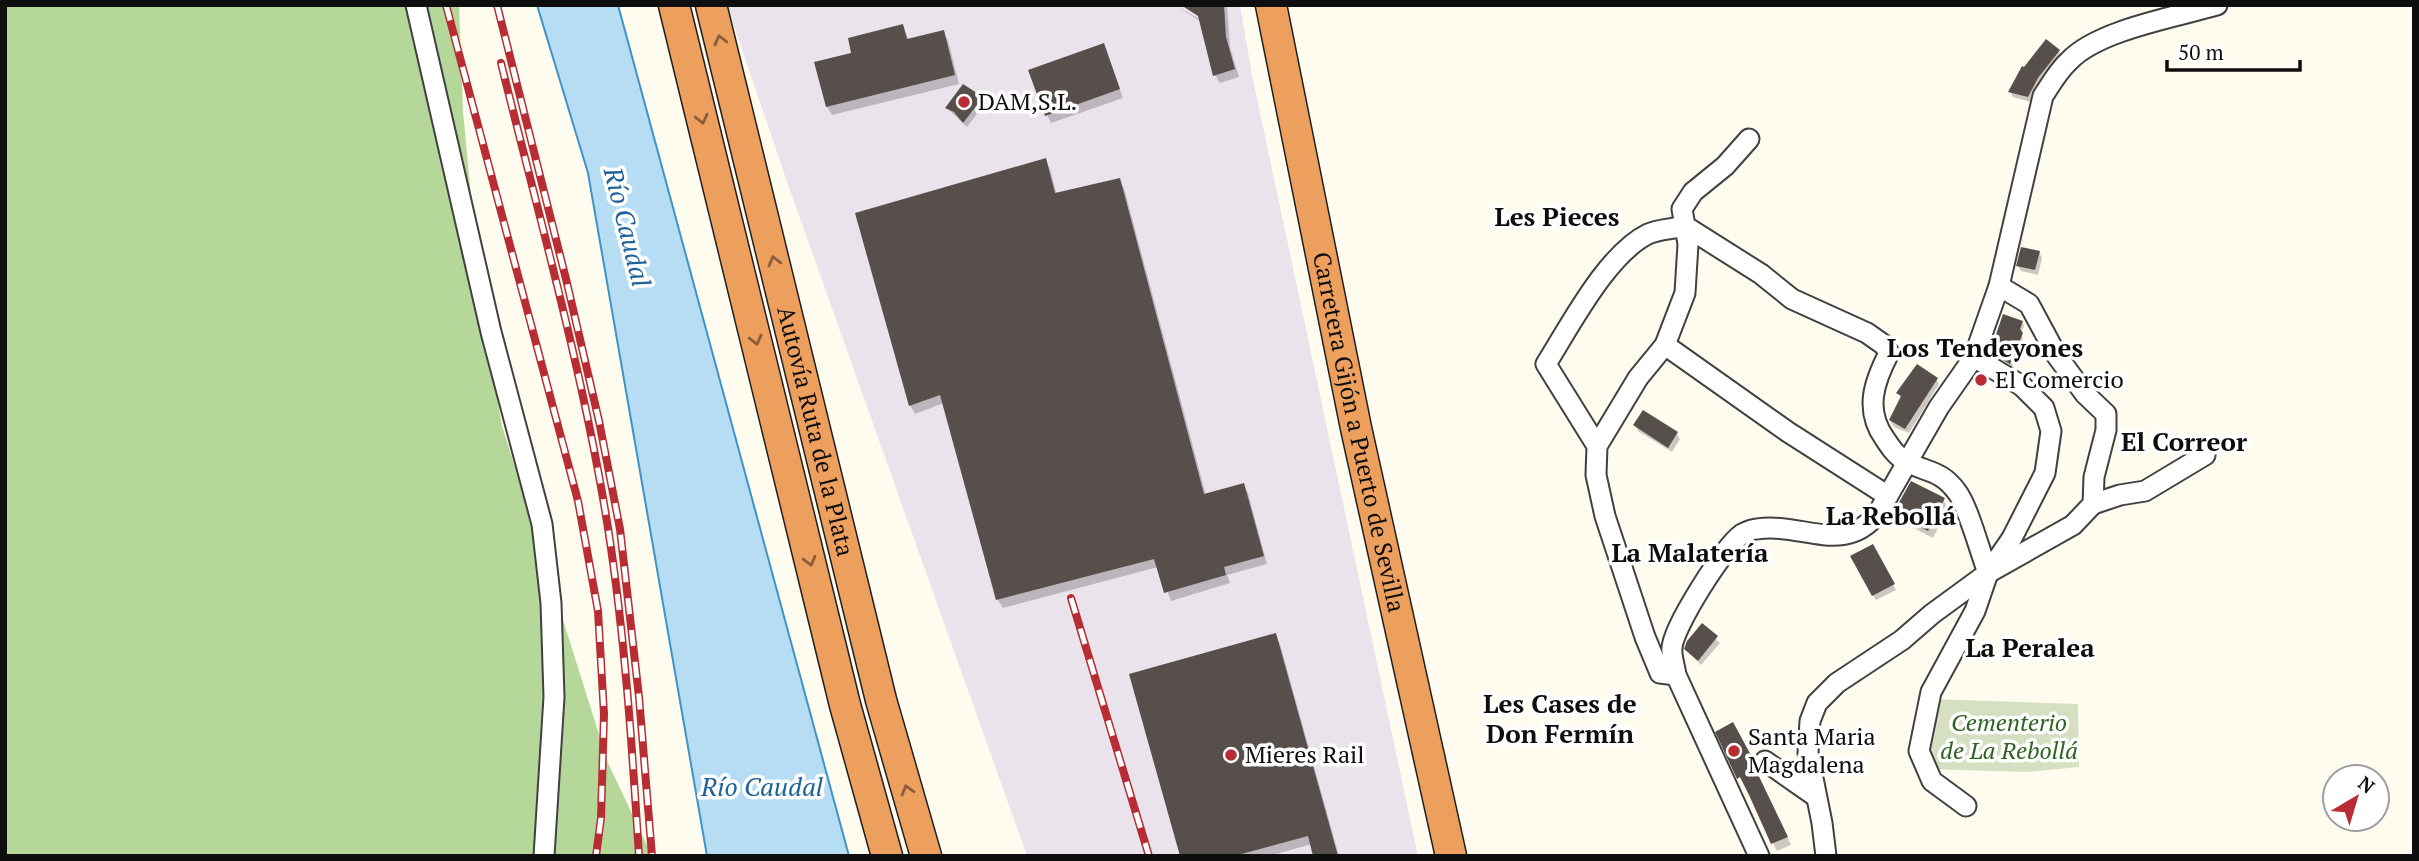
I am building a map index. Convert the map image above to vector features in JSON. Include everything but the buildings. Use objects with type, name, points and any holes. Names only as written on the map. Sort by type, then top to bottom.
[{"type":"highway","name":"Autovía Ruta de la Plata","points":[[674,5],[845,705],[887,856]]},
{"type":"highway","name":"Autovía Ruta de la Plata","points":[[711,5],[881,700],[926,856]]},
{"type":"highway","name":"Carretera Gijón a Puerto de Sevilla","points":[[1270,5],[1359,442],[1451,856]]},
{"type":"street","points":[[416,5],[491,332],[542,524],[551,603],[554,697],[544,856]]},
{"type":"street","points":[[1759,856],[1676,675],[1672,647],[1683,616],[1727,552],[1743,534],[1764,529],[1831,534],[1858,532],[1869,525],[1939,407],[1975,357],[1999,286],[2043,96],[2055,76],[2070,59],[2092,44],[2117,33],[2217,5]]},
{"type":"street","points":[[1676,675],[1660,673],[1645,637],[1605,516],[1596,475],[1597,446],[1637,378],[1665,345],[1685,293],[1688,244],[1682,209],[1693,192],[1725,166],[1749,139]]},
{"type":"street","points":[[1597,446],[1546,364],[1590,295],[1624,250],[1650,233],[1685,226],[1761,274],[1791,299],[1867,333],[1884,345],[1889,353],[1874,384],[1872,407],[1878,429],[1895,453],[1907,462],[1939,474],[1959,493],[1988,573]]},
{"type":"street","points":[[1999,286],[2029,304],[2057,356],[2085,394],[2106,414],[2106,430],[2094,477],[2093,504]]},
{"type":"street","points":[[1665,345],[1788,432],[1888,496]]},
{"type":"street","points":[[1966,806],[1931,781],[1919,751],[1930,692],[1975,611],[1988,573],[2012,538],[2045,473],[2052,430],[2044,408],[2022,386],[1975,357]]},
{"type":"street","points":[[1826,856],[1808,753],[1810,722],[1817,703],[1837,682],[1902,640],[1988,573],[2073,525],[2093,504],[2120,495],[2145,491],[2205,456]]},
{"type":"street","points":[[1765,761],[1815,796]]},
{"type":"shaded area","points":[[727,5],[1240,5],[1252,75],[1418,856],[1027,856],[787,182]]},
{"type":"green space","points":[[5,5],[459,5],[463,111],[481,304],[502,426],[608,763],[652,856],[5,856]]},
{"type":"green space","name":"Cementerio de La Rebollá","points":[[1930,699],[2078,704],[2079,767],[2027,772],[1928,769]]},
{"type":"water","name":"Río Caudal","points":[[537,5],[618,5],[849,856],[707,856],[588,173]]},
{"type":"railway","points":[[446,5],[578,501],[598,611],[604,714],[601,818],[596,856]]},
{"type":"railway","points":[[497,5],[566,279],[599,421],[620,529],[639,697],[652,856]]},
{"type":"railway","points":[[501,63],[559,294],[598,469],[614,569],[623,651],[639,856]]},
{"type":"railway","points":[[1071,598],[1149,856]]},
{"type":"place","name":"DAM,S.L.","points":[[964,102]]},
{"type":"place","name":"El Comercio","points":[[1981,380]]},
{"type":"place","name":"Santa Maria Magdalena","points":[[1734,751]]},
{"type":"place","name":"Mieres Rail","points":[[1231,755]]},
{"type":"district","name":"Les Pieces","points":[[1557,217]]},
{"type":"district","name":"Los Tendeyones","points":[[1985,348]]},
{"type":"district","name":"El Correor","points":[[2184,442]]},
{"type":"district","name":"La Rebollá","points":[[1891,516]]},
{"type":"district","name":"La Malatería","points":[[1690,553]]},
{"type":"district","name":"La Peralea","points":[[2030,648]]},
{"type":"district","name":"Les Cases de Don Fermín","points":[[1560,719]]}]
